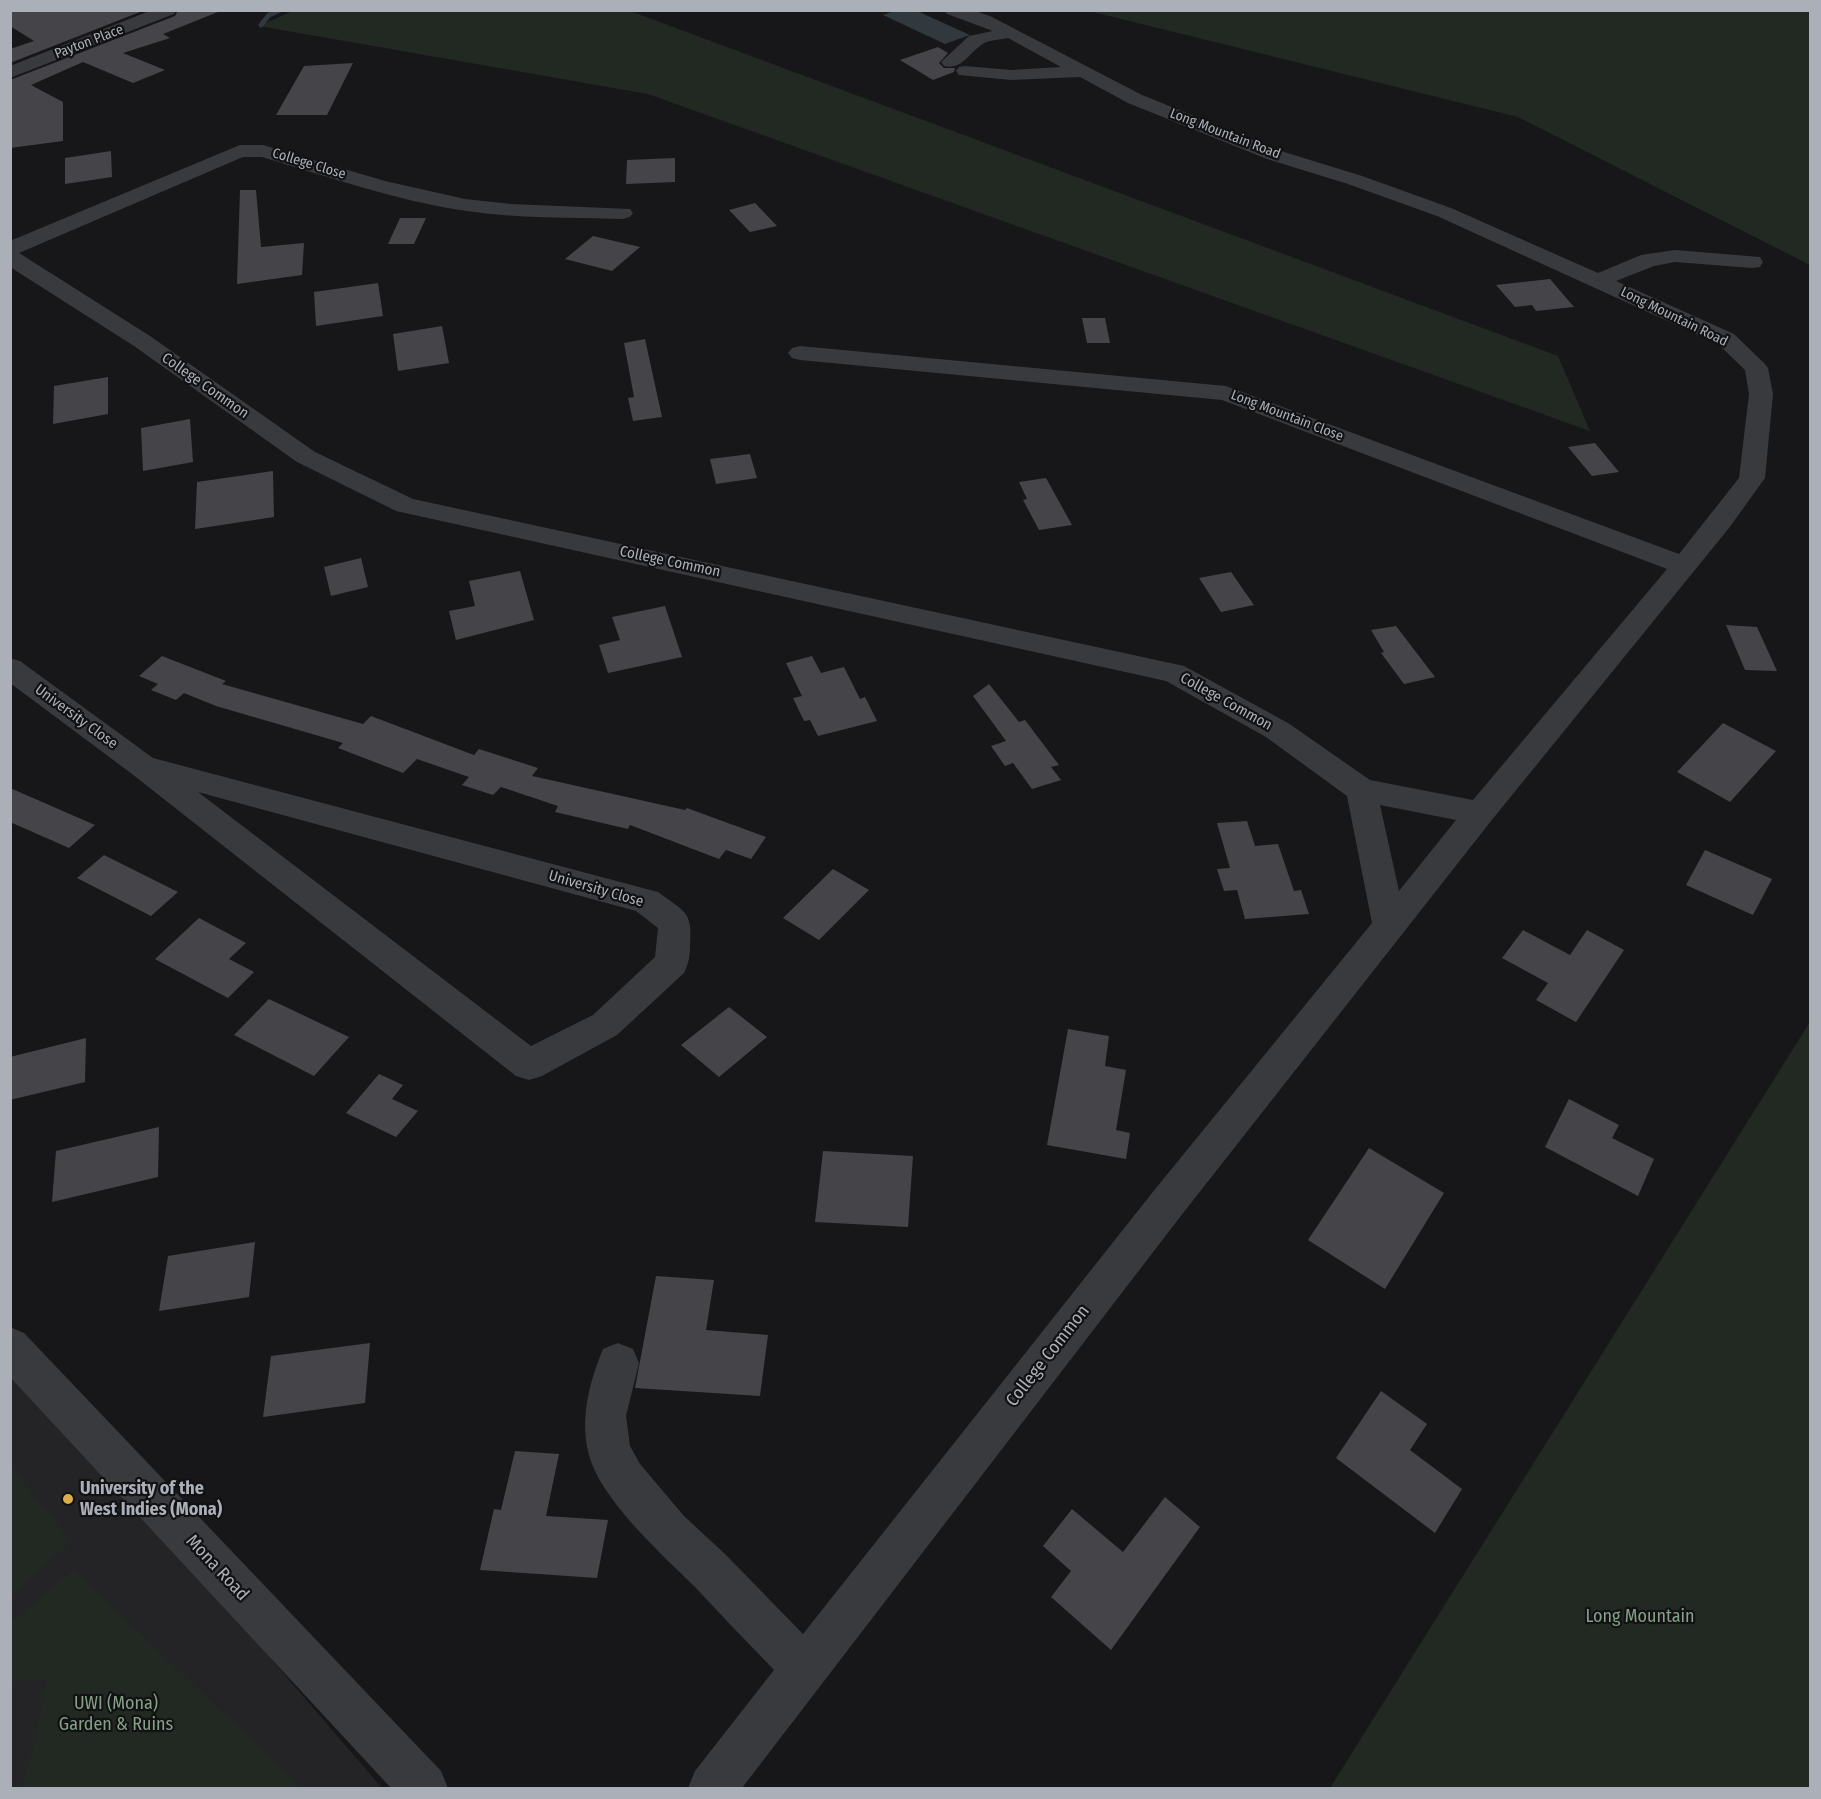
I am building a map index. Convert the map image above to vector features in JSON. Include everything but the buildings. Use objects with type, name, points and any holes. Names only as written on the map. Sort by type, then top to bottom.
[{"type":"street","name":"Payton Place","points":[[10,73],[168,10]]},
{"type":"street","name":"Long Mountain Road","points":[[953,10],[984,20],[1010,32],[1135,99],[1274,155],[1355,180],[1444,212],[1726,339],[1756,368],[1761,394],[1752,478],[1720,522],[1682,565],[1480,813]]},
{"type":"street","points":[[1010,32],[975,40],[959,57],[957,67],[1011,75],[1085,71]]},
{"type":"street","name":"College Close","points":[[10,249],[240,151],[251,150],[263,151],[400,191],[447,202],[496,209],[623,213]]},
{"type":"street","points":[[1598,281],[1649,260],[1675,256],[1752,262]]},
{"type":"street","name":"College Common","points":[[10,257],[142,340],[306,457],[405,505],[1174,673],[1277,729],[1361,790],[1480,813],[1166,1205],[712,1788]]},
{"type":"street","name":"Long Mountain Close","points":[[800,353],[1226,393],[1682,565]]},
{"type":"street","name":"University Close","points":[[10,668],[143,766],[529,1065],[605,1025],[672,963],[675,922],[646,901],[143,766]]},
{"type":"street","points":[[1361,790],[1390,928]]},
{"type":"street","name":"Mona Road","points":[[10,1347],[424,1788]]},
{"type":"street","points":[[618,1363],[605,1416],[609,1452],[625,1479],[668,1533],[709,1570],[805,1669]]},
{"type":"shaded area","points":[[894,11],[917,11],[970,35],[945,44],[883,15]]},
{"type":"shaded area","name":"University of the West Indies (Mona)","points":[[10,1374],[241,1624],[382,1788],[11,1788]]},
{"type":"green space","points":[[293,11],[630,11],[1558,356],[1590,431],[648,94],[259,26]]},
{"type":"green space","points":[[1089,11],[1810,11],[1810,265],[1518,117]]},
{"type":"green space","name":"Long Mountain","points":[[1810,1022],[1810,1788],[1330,1788]]},
{"type":"green space","points":[[11,1467],[71,1542],[11,1596],[10,1595]]},
{"type":"green space","name":"UWI (Mona) Garden & Ruins","points":[[74,1570],[301,1788],[21,1788],[34,1746],[47,1679],[11,1681],[11,1623]]},
{"type":"waterway","points":[[261,25],[269,15],[280,10]]},
{"type":"place","name":"University of the West Indies (Mona)","points":[[68,1499]]}]
